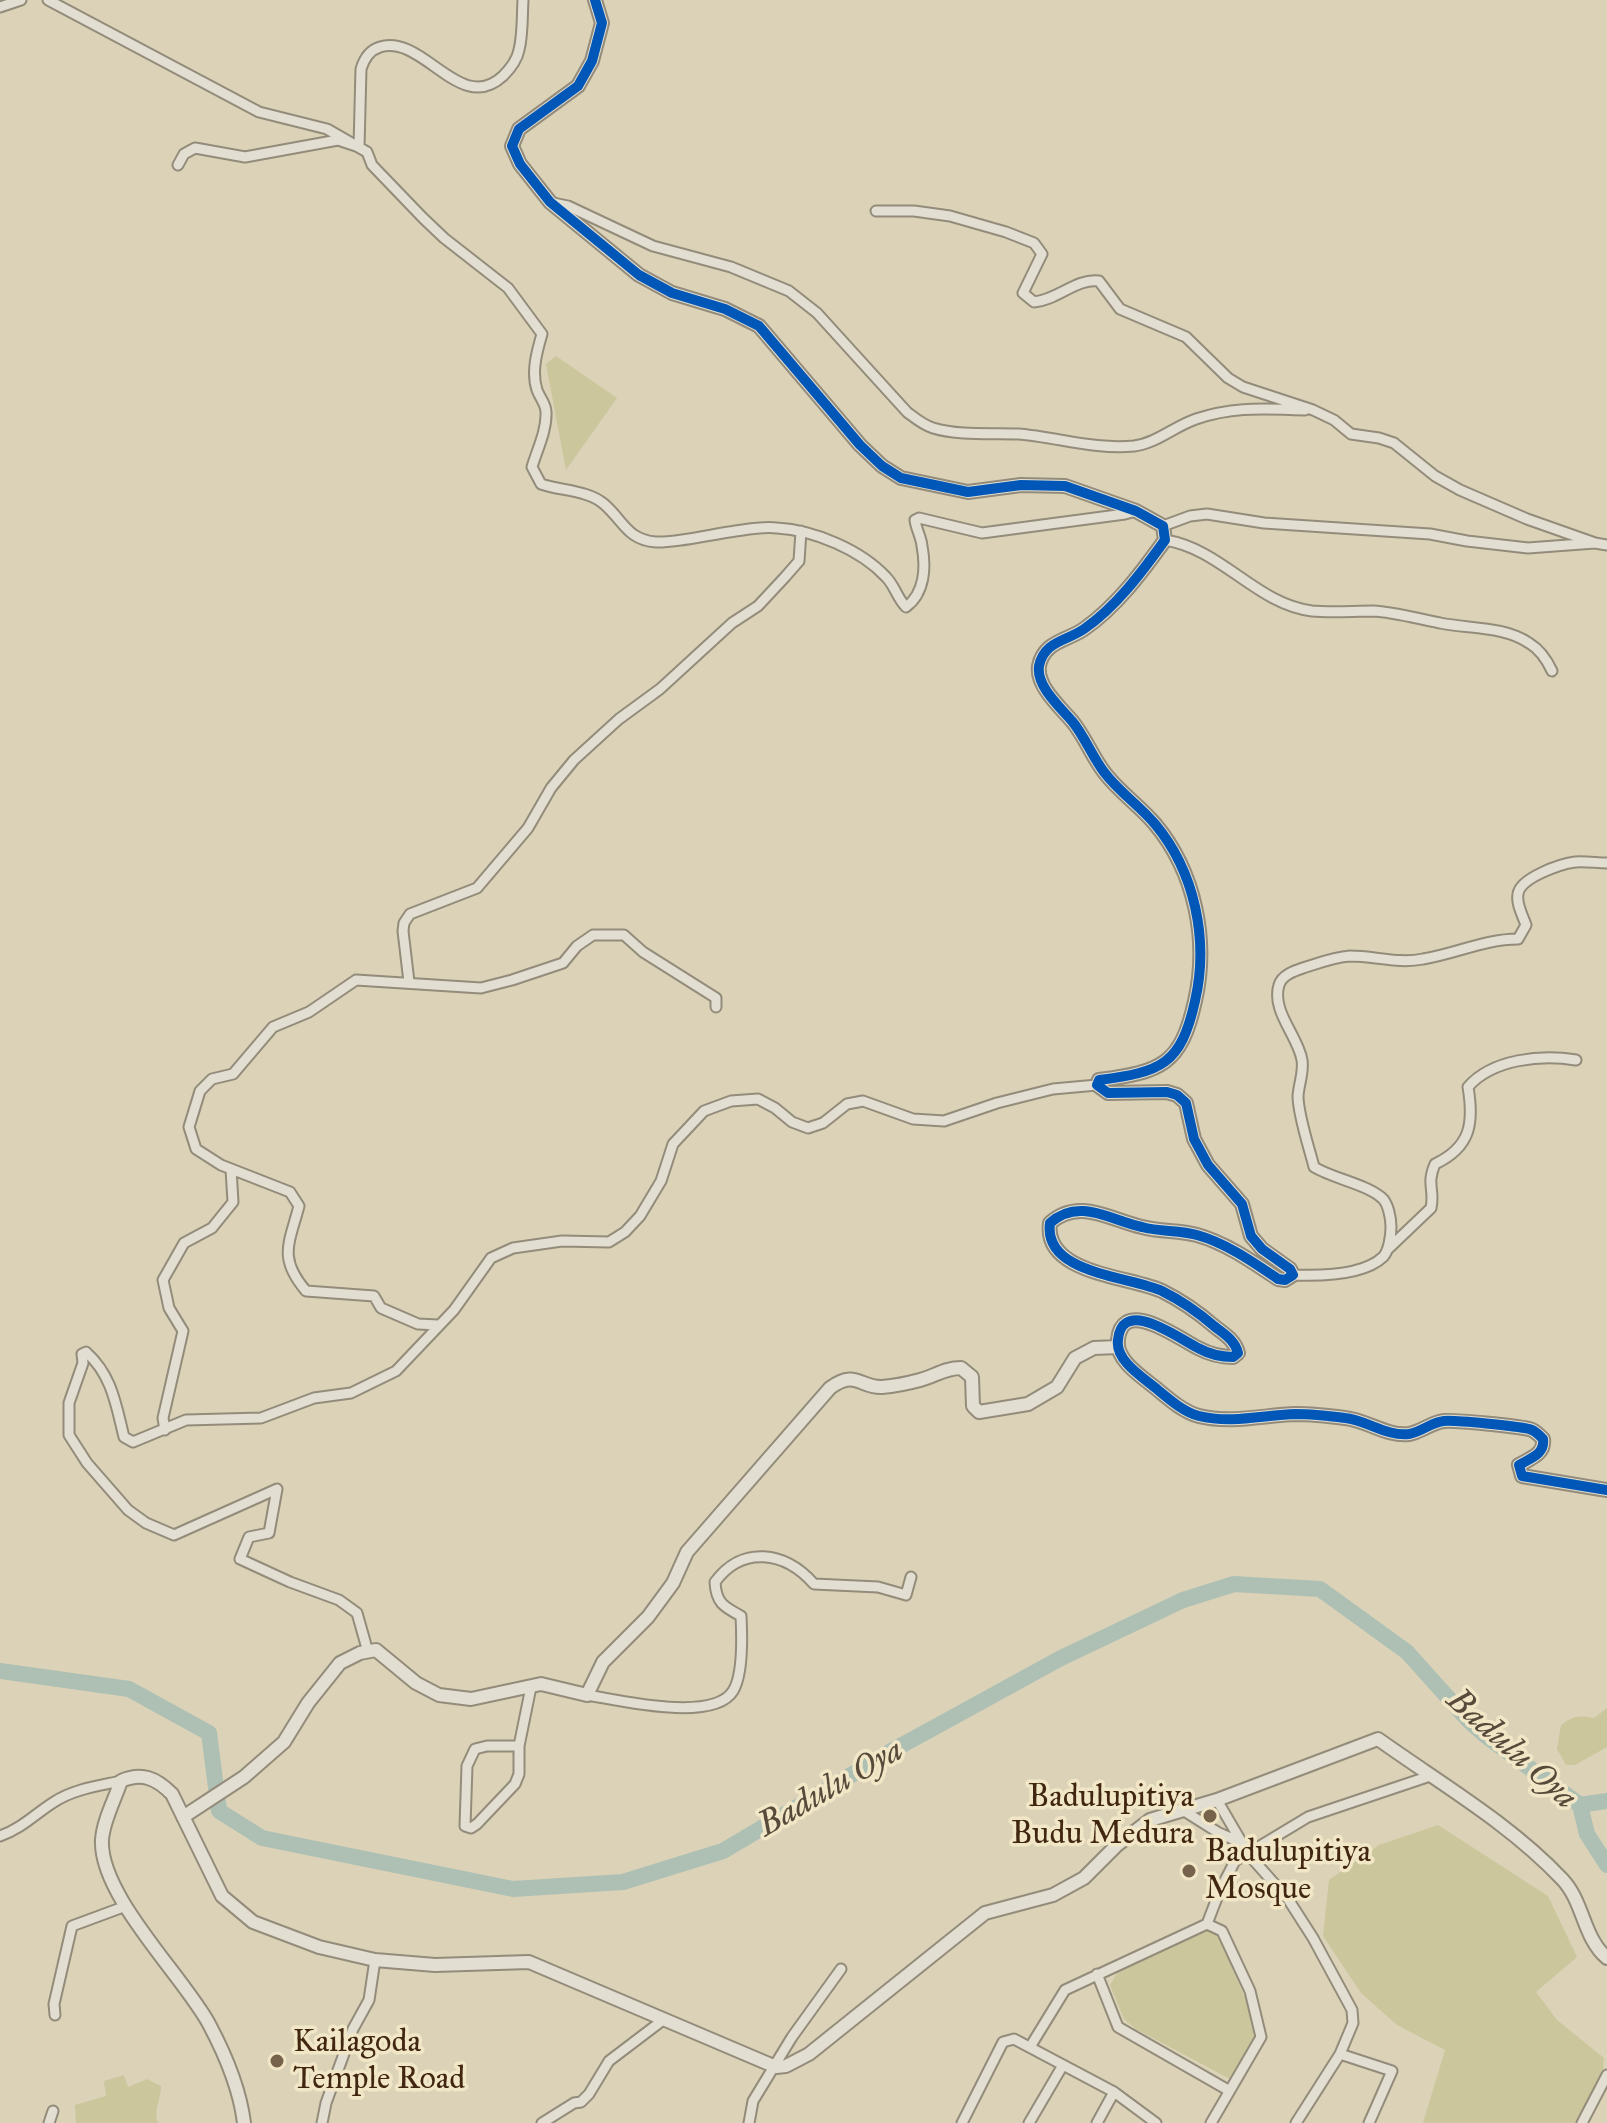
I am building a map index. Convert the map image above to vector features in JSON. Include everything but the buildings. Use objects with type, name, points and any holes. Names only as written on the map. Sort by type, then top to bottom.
[{"type":"street","points":[[0,7],[21,0]]},
{"type":"street","points":[[48,0],[259,112],[327,129],[367,152],[372,165],[433,228],[508,288],[542,334],[536,353],[536,388],[547,408],[532,467],[541,484],[559,491],[588,495],[603,503],[628,533],[656,542],[775,527],[801,531],[866,560],[884,575],[906,607],[915,600],[923,582],[922,545],[915,525],[915,520],[919,518],[982,533],[1136,511]]},
{"type":"street","points":[[359,147],[361,69],[364,60],[375,48],[390,44],[406,47],[459,83],[478,87],[500,79],[513,65],[519,52],[523,0]]},
{"type":"street","points":[[595,0],[602,23],[592,61],[578,86],[519,129],[512,146],[520,164],[550,202],[639,275],[672,293],[725,309],[759,326],[860,445],[882,466],[901,478],[968,492],[1021,485],[1065,486],[1136,511],[1163,526],[1190,516],[1207,514],[1264,523],[1430,534],[1528,548],[1595,543]]},
{"type":"street","points":[[178,165],[184,154],[195,148],[245,157],[338,140],[359,147]]},
{"type":"street","points":[[550,202],[568,206],[653,246],[731,267],[789,291],[817,313],[907,412],[933,428],[964,433],[1021,434],[1094,446],[1136,445],[1192,420],[1230,409],[1313,410]]},
{"type":"street","points":[[876,211],[914,211],[950,216],[1034,243],[1042,254],[1023,293],[1034,302],[1043,302],[1088,280],[1099,281],[1120,309],[1186,337],[1228,378],[1243,387],[1313,410],[1334,420],[1351,434],[1394,443],[1435,476],[1460,490],[1527,519],[1607,545]]},
{"type":"street","points":[[1097,1085],[1099,1080],[1141,1074],[1161,1064],[1181,1045],[1188,1033],[1198,988],[1201,932],[1195,902],[1178,858],[1155,823],[1123,796],[1102,769],[1085,737],[1043,685],[1039,668],[1045,650],[1080,632],[1099,617],[1141,573],[1165,540],[1163,526]]},
{"type":"street","points":[[409,982],[403,931],[410,914],[477,888],[528,828],[551,788],[574,760],[619,719],[660,689],[732,623],[758,606],[785,577],[799,561],[801,531]]},
{"type":"street","points":[[1165,540],[1182,543],[1221,562],[1283,605],[1313,611],[1377,611],[1503,632],[1529,643],[1547,660],[1552,671]]},
{"type":"street","points":[[1387,1250],[1391,1227],[1386,1201],[1314,1167],[1298,1097],[1302,1058],[1282,1015],[1279,985],[1293,971],[1330,959],[1352,956],[1394,961],[1422,960],[1503,939],[1518,939],[1526,925],[1518,903],[1518,893],[1523,883],[1575,862],[1607,863]]},
{"type":"street","points":[[438,1325],[418,1324],[381,1308],[374,1296],[306,1291],[291,1274],[287,1254],[299,1206],[290,1192],[231,1169],[196,1149],[189,1127],[200,1091],[212,1079],[233,1074],[273,1027],[309,1012],[356,980],[481,988],[563,963],[577,946],[593,935],[624,935],[643,952],[716,998],[716,1007]]},
{"type":"street","points":[[1576,1060],[1558,1057],[1532,1059],[1508,1064],[1476,1079],[1468,1087],[1472,1114],[1465,1139],[1447,1158],[1435,1164],[1429,1180],[1433,1199],[1431,1208],[1383,1257],[1335,1276],[1293,1275],[1285,1280],[1278,1279],[1222,1244],[1195,1234],[1143,1228],[1092,1210],[1057,1216],[1050,1223],[1048,1233],[1053,1247],[1062,1256],[1099,1274],[1160,1290],[1205,1318],[1236,1344],[1238,1353],[1233,1357],[1219,1357],[1197,1348],[1158,1324],[1137,1320],[1124,1326],[1118,1337],[1118,1347],[1127,1364],[1177,1404],[1201,1417],[1251,1419],[1295,1414],[1324,1415],[1355,1419],[1394,1433],[1408,1434],[1443,1421],[1532,1429],[1543,1439],[1544,1447],[1541,1453],[1519,1465],[1522,1476],[1607,1490]]},
{"type":"street","points":[[368,1652],[357,1613],[339,1600],[240,1559],[249,1537],[269,1533],[277,1489],[174,1535],[146,1523],[128,1510],[87,1463],[69,1435],[69,1403],[83,1363],[82,1354],[86,1352],[100,1364],[110,1383],[124,1437],[133,1442],[186,1420],[261,1418],[314,1398],[351,1393],[396,1371],[419,1349],[454,1310],[491,1258],[513,1248],[562,1241],[609,1242],[625,1232],[640,1216],[661,1181],[673,1144],[704,1111],[731,1101],[758,1099],[792,1122],[808,1128],[823,1123],[847,1104],[863,1101],[913,1119],[944,1121],[1053,1089],[1097,1085],[1108,1093],[1167,1092],[1177,1095],[1186,1103],[1194,1139],[1208,1165],[1242,1204],[1251,1236],[1293,1275]]},
{"type":"street","points":[[165,1430],[163,1418],[183,1331],[169,1308],[163,1280],[184,1243],[212,1228],[233,1202],[231,1169]]},
{"type":"street","points":[[587,1695],[603,1662],[648,1617],[673,1583],[687,1552],[830,1388],[840,1381],[858,1379],[879,1387],[920,1380],[949,1368],[961,1368],[972,1377],[973,1406],[979,1412],[1028,1404],[1057,1387],[1075,1358],[1094,1348],[1118,1347]]},
{"type":"street","points":[[183,1817],[260,1765],[284,1742],[308,1703],[340,1663],[368,1652],[376,1650],[416,1683],[439,1695],[471,1699],[541,1684],[662,1709],[684,1708],[723,1701],[734,1690],[743,1646],[741,1616],[727,1609],[716,1596],[715,1582],[724,1569],[745,1557],[778,1558],[803,1571],[814,1584],[878,1587],[906,1595],[911,1577]]},
{"type":"street","points":[[519,1746],[475,1749],[467,1766],[465,1826],[471,1828],[477,1824],[515,1784],[531,1687]]},
{"type":"street","points":[[0,1836],[21,1828],[55,1802],[78,1790],[132,1776],[148,1776],[172,1794],[222,1896],[253,1922],[319,1947],[375,1960],[435,1965],[529,1962],[776,2067],[786,2066],[809,2054],[985,1913],[1053,1895],[1084,1878],[1117,1845],[1150,1820],[1217,1800],[1378,1739],[1506,1827],[1565,1881],[1596,1948],[1607,1958]]},
{"type":"street","points":[[1030,2047],[1065,1990],[1207,1924],[1235,1861],[1308,1817],[1430,1776]]},
{"type":"street","points":[[121,1781],[102,1839],[105,1866],[126,1906],[208,2023],[226,2062],[244,2123]]},
{"type":"street","points":[[1217,1800],[1249,1855],[1288,1899],[1352,2010],[1353,2023],[1340,2054],[1296,2123]]},
{"type":"street","points":[[1181,1809],[1219,1833],[1242,1843]]},
{"type":"street","points":[[55,2015],[54,2004],[72,1926],[126,1906]]},
{"type":"street","points":[[1207,1924],[1222,1931],[1250,1991],[1261,2037],[1211,2123]]},
{"type":"street","points":[[322,2123],[326,2103],[353,2029],[369,2000],[375,1960]]},
{"type":"street","points":[[749,2123],[753,2101],[792,2037],[841,1969]]},
{"type":"street","points":[[1097,1974],[1118,2027],[1228,2090]]},
{"type":"street","points":[[542,2123],[574,2103],[581,2102],[609,2061],[663,2020]]},
{"type":"street","points":[[962,2123],[1003,2042],[1014,2039],[1114,2092],[1156,2123]]},
{"type":"street","points":[[1340,2054],[1392,2071],[1369,2123]]},
{"type":"street","points":[[1029,2123],[1063,2065]]},
{"type":"street","points":[[1582,2123],[1607,2075]]},
{"type":"street","points":[[1097,2123],[1114,2092]]},
{"type":"street","points":[[49,2123],[53,2111]]},
{"type":"shaded area","points":[[556,356],[617,398],[566,470],[546,364]]},
{"type":"shaded area","points":[[1607,1708],[1607,1747],[1575,1765],[1566,1765],[1557,1749],[1561,1725],[1576,1717],[1594,1718]]},
{"type":"shaded area","points":[[1438,1825],[1548,1896],[1577,1957],[1536,1992],[1557,2020],[1604,2058],[1602,2082],[1582,2123],[1423,2123],[1445,2050],[1397,2025],[1361,1993],[1323,1936],[1329,1880],[1379,1845]]},
{"type":"shaded area","points":[[1208,1929],[1219,1936],[1247,2003],[1254,2037],[1230,2079],[1136,2029],[1124,2019],[1110,1985],[1120,1968]]},
{"type":"shaded area","points":[[124,2075],[128,2087],[147,2079],[161,2086],[156,2114],[158,2123],[76,2123],[75,2105],[106,2096],[104,2081]]},
{"type":"waterway","name":"Badulu Oya","points":[[0,1671],[129,1689],[209,1733],[219,1811],[262,1838],[513,1889],[623,1882],[723,1851],[895,1749],[1061,1658],[1183,1600],[1234,1584],[1320,1589],[1407,1652],[1486,1736],[1580,1805],[1587,1834],[1607,1865]]},
{"type":"waterway","points":[[1580,1805],[1607,1801]]},
{"type":"cycle path","points":[[595,0],[602,23],[592,61],[578,86],[519,129],[512,146],[520,164],[550,202],[639,275],[672,293],[725,309],[759,326],[860,445],[882,466],[901,478],[968,492],[1021,485],[1065,486],[1136,511],[1163,526],[1165,540],[1128,588],[1096,620],[1051,646],[1039,666],[1045,688],[1077,727],[1104,772],[1149,817],[1169,843],[1189,885],[1199,931],[1199,978],[1195,1001],[1183,1039],[1175,1052],[1153,1068],[1099,1080],[1097,1085],[1108,1093],[1167,1092],[1177,1095],[1186,1103],[1194,1139],[1208,1165],[1242,1204],[1251,1236],[1293,1275],[1285,1280],[1278,1279],[1229,1248],[1197,1235],[1149,1229],[1083,1211],[1061,1215],[1050,1223],[1051,1240],[1060,1253],[1091,1270],[1162,1291],[1225,1335],[1238,1353],[1233,1357],[1215,1355],[1153,1324],[1130,1321],[1122,1327],[1118,1340],[1121,1355],[1138,1374],[1193,1414],[1235,1419],[1320,1415],[1353,1419],[1401,1434],[1413,1433],[1444,1421],[1512,1426],[1531,1430],[1543,1439],[1542,1448],[1536,1455],[1519,1465],[1522,1476],[1607,1490]]},
{"type":"place","name":"Badulupitiya Budu Medura","points":[[1210,1816]]},
{"type":"place","name":"Badulupitiya Mosque","points":[[1189,1871]]},
{"type":"place","name":"Kailagoda Temple Road","points":[[277,2061]]}]
